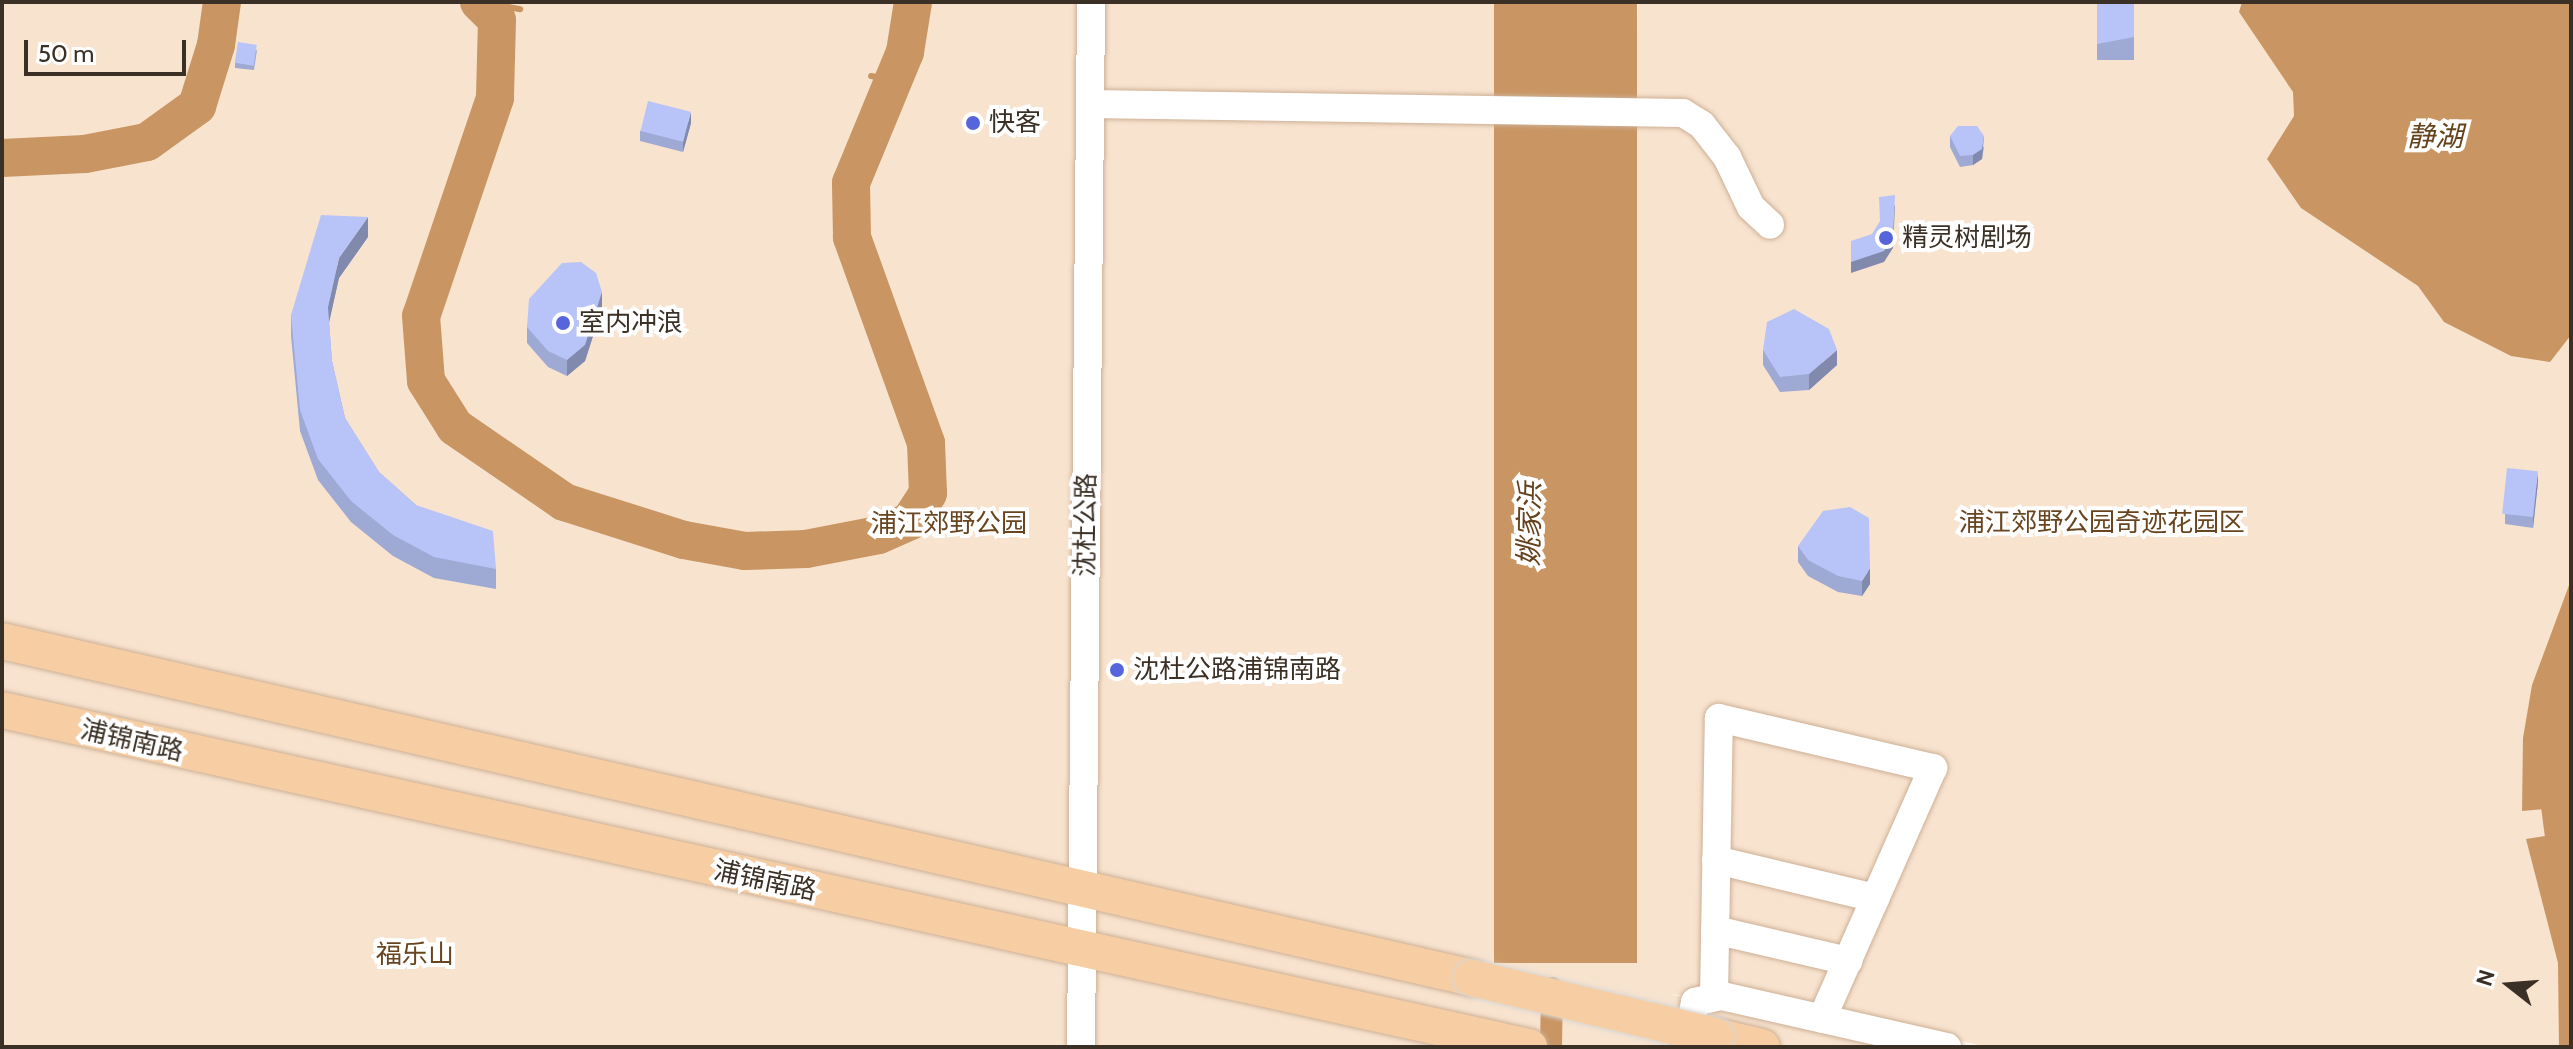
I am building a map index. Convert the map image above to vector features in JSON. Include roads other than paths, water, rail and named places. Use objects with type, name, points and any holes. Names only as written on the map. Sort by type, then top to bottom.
[{"type":"main road","points":[[2,641],[1472,978],[1701,1042],[1762,1047]]},
{"type":"main road","name":"浦锦南路","points":[[2,710],[1512,1043]]},
{"type":"street","name":"沈杜公路","points":[[1081,1047],[1091,2]]},
{"type":"street","points":[[1090,104],[1683,113],[1702,125],[1719,146],[1751,207],[1770,225]]},
{"type":"street","points":[[1714,997],[1719,718],[1933,768],[1822,1018]]},
{"type":"street","points":[[1716,860],[1876,898]]},
{"type":"street","points":[[1715,930],[1848,961]]},
{"type":"street","points":[[1701,1042],[1695,1002],[1714,997],[1947,1047]]},
{"type":"water","points":[[1494,2],[1637,2],[1637,963],[1494,963]]},
{"type":"water","name":"静湖","points":[[2242,2],[2571,2],[2571,335],[2550,362],[2511,356],[2444,322],[2418,286],[2301,208],[2267,159],[2294,116],[2293,92],[2239,12]]},
{"type":"water","points":[[2571,580],[2571,807],[2522,811],[2523,738],[2532,685]]},
{"type":"water","points":[[2571,832],[2571,1047],[2559,1047],[2558,963],[2526,839]]},
{"type":"waterway","points":[[2,158],[85,154],[147,142],[197,106],[216,45],[222,2]]},
{"type":"waterway","points":[[479,2],[497,20],[495,98],[421,316],[426,381],[455,427],[564,502],[684,540],[745,551],[806,549],[879,535],[910,521],[928,493],[926,443],[852,237],[851,183],[905,52],[913,2]]},
{"type":"waterway","points":[[483,2],[520,9]]},
{"type":"waterway","points":[[871,76],[894,80]]},
{"type":"waterway","points":[[2571,658],[2558,711],[2555,767],[2571,890]]},
{"type":"waterway","name":"姚家浜","points":[[1551,1047],[1552,988]]},
{"type":"place","name":"快客","points":[[973,123]]},
{"type":"place","name":"精灵树剧场","points":[[1886,238]]},
{"type":"place","name":"室内冲浪","points":[[563,323]]},
{"type":"place","name":"沈杜公路浦锦南路","points":[[1117,670]]},
{"type":"park label","name":"浦江郊野公园奇迹花园区","points":[[2102,523]]},
{"type":"park label","name":"浦江郊野公园","points":[[949,524]]},
{"type":"park label","name":"福乐山","points":[[415,955]]}]
